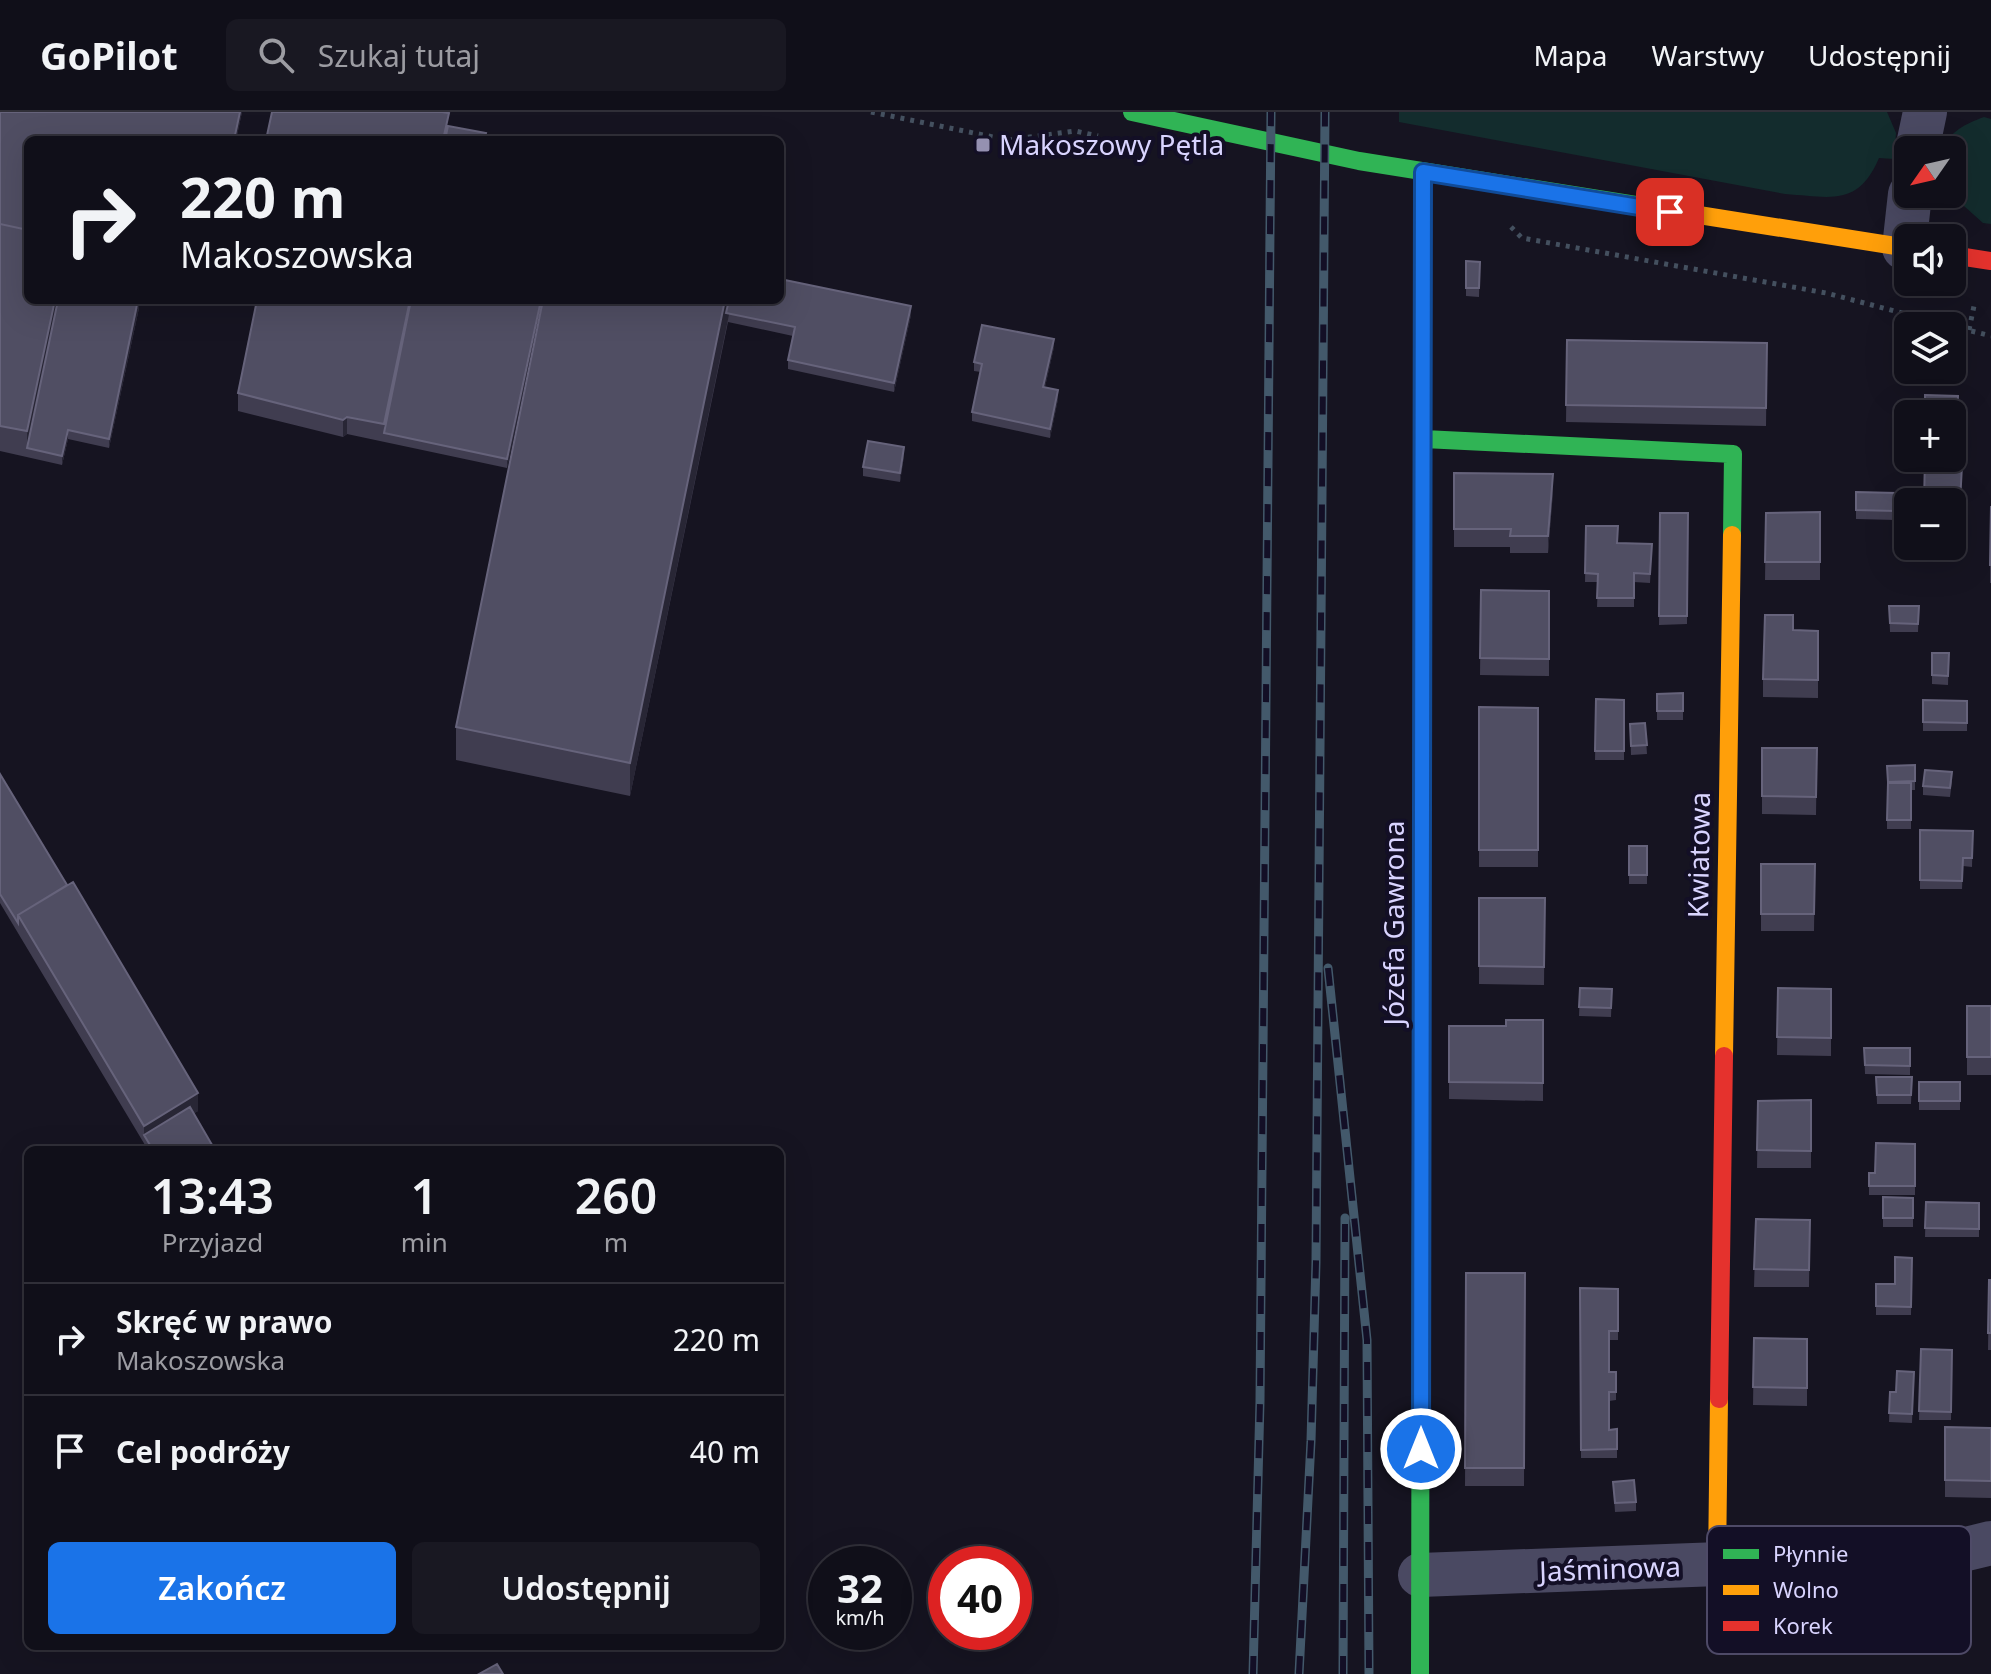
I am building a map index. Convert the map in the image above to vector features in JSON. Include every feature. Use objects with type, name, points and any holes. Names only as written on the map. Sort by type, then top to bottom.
[{"type":"street","points":[[1132,112],[1423,172],[1894,246]]},
{"type":"street","points":[[1920,136],[1925,112]]},
{"type":"street","name":"Józefa Gawrona","points":[[1420,1674],[1423,172]]},
{"type":"street","points":[[1966,257],[1991,261]]},
{"type":"street","name":"Kwiatowa","points":[[1424,439],[1733,454],[1718,1526]]},
{"type":"street","name":"Jaśminowa","points":[[1971,1548],[1991,1543]]},
{"type":"street","name":"Jaśminowa","points":[[1420,1575],[1707,1566]]},
{"type":"path","points":[[871,112],[1008,140]]},
{"type":"path","points":[[1502,218],[1522,238],[1826,293],[1899,312]]},
{"type":"path","points":[[1977,292],[1968,330],[1991,336]]},
{"type":"green space","points":[[1399,112],[1887,112],[1896,133],[1894,159],[1879,158],[1862,185],[1841,196],[1816,197],[1785,194],[1399,122]]},
{"type":"green space","points":[[1984,117],[1991,119],[1991,224],[1983,223],[1966,208],[1966,136],[1952,136]]},
{"type":"building","points":[[0,112],[240,112],[235,136],[24,136],[24,229],[0,224]]},
{"type":"building","points":[[272,112],[449,113],[444,136],[267,136]]},
{"type":"building","points":[[448,126],[486,133],[485,136],[446,136]]},
{"type":"building","points":[[0,224],[24,229],[24,304],[54,304],[27,431],[0,426]]},
{"type":"building","points":[[1466,261],[1480,262],[1479,288],[1466,288]]},
{"type":"building","points":[[784,280],[911,306],[894,383],[788,360],[795,327],[726,313],[728,304],[784,304]]},
{"type":"building","points":[[57,304],[137,304],[109,439],[68,430],[62,456],[27,448]]},
{"type":"building","points":[[256,304],[409,304],[384,424],[347,417],[343,420],[238,393]]},
{"type":"building","points":[[410,304],[540,304],[507,459],[384,433]]},
{"type":"building","points":[[542,304],[724,304],[630,763],[456,727]]},
{"type":"building","points":[[982,325],[1054,339],[1043,387],[1058,390],[1050,429],[972,412],[982,364],[974,362]]},
{"type":"building","points":[[1567,340],[1767,343],[1766,408],[1566,405]]},
{"type":"building","points":[[1925,395],[1958,396],[1958,400],[1925,400]]},
{"type":"building","points":[[868,441],[904,447],[900,473],[863,467]]},
{"type":"building","points":[[1925,472],[1962,472],[1961,488],[1924,488]]},
{"type":"building","points":[[1454,473],[1553,474],[1548,536],[1510,536],[1511,529],[1454,529]]},
{"type":"building","points":[[1856,492],[1894,493],[1894,511],[1856,510]]},
{"type":"building","points":[[1820,512],[1820,562],[1765,562],[1766,513]]},
{"type":"building","points":[[1660,513],[1688,513],[1687,616],[1659,616]]},
{"type":"building","points":[[1586,526],[1618,526],[1617,543],[1652,544],[1650,574],[1634,573],[1634,598],[1597,598],[1598,574],[1585,573]]},
{"type":"building","points":[[1481,590],[1549,591],[1549,659],[1480,658]]},
{"type":"building","points":[[1889,606],[1919,606],[1918,624],[1890,623]]},
{"type":"building","points":[[1765,615],[1793,615],[1793,630],[1818,631],[1818,680],[1763,679]]},
{"type":"building","points":[[1932,653],[1949,653],[1948,676],[1932,675]]},
{"type":"building","points":[[1683,693],[1683,711],[1657,711],[1657,694]]},
{"type":"building","points":[[1596,699],[1624,700],[1624,751],[1595,751]]},
{"type":"building","points":[[1923,700],[1967,701],[1967,723],[1923,722]]},
{"type":"building","points":[[1479,707],[1538,708],[1538,850],[1479,850]]},
{"type":"building","points":[[1645,723],[1647,745],[1631,746],[1630,724]]},
{"type":"building","points":[[1762,748],[1817,748],[1816,797],[1762,796]]},
{"type":"building","points":[[1915,765],[1915,781],[1888,782],[1887,766]]},
{"type":"building","points":[[1925,770],[1952,772],[1950,788],[1923,786]]},
{"type":"building","points":[[0,774],[67,885],[18,915],[18,923],[0,894]]},
{"type":"building","points":[[1888,783],[1911,783],[1911,820],[1887,820]]},
{"type":"building","points":[[1920,830],[1973,831],[1972,858],[1963,858],[1962,881],[1920,880]]},
{"type":"building","points":[[1629,846],[1647,846],[1647,875],[1629,875]]},
{"type":"building","points":[[1761,864],[1815,864],[1814,914],[1761,914]]},
{"type":"building","points":[[73,882],[198,1093],[144,1126],[18,915]]},
{"type":"building","points":[[1479,898],[1545,898],[1544,967],[1479,966]]},
{"type":"building","points":[[1580,988],[1612,989],[1611,1008],[1579,1007]]},
{"type":"building","points":[[1778,988],[1831,989],[1831,1038],[1777,1037]]},
{"type":"building","points":[[1967,1006],[1991,1006],[1991,1057],[1967,1057]]},
{"type":"building","points":[[1506,1020],[1543,1020],[1543,1083],[1449,1082],[1449,1026],[1506,1026]]},
{"type":"building","points":[[1864,1048],[1910,1048],[1910,1066],[1865,1065]]},
{"type":"building","points":[[1876,1077],[1912,1077],[1911,1095],[1877,1095]]},
{"type":"building","points":[[1919,1082],[1960,1082],[1960,1101],[1919,1101]]},
{"type":"building","points":[[1811,1100],[1811,1151],[1757,1150],[1758,1101]]},
{"type":"building","points":[[190,1107],[213,1146],[151,1146],[144,1135]]},
{"type":"building","points":[[1876,1143],[1915,1144],[1915,1186],[1869,1186],[1869,1173],[1875,1173]]},
{"type":"building","points":[[1883,1197],[1913,1198],[1913,1218],[1883,1218]]},
{"type":"building","points":[[1926,1202],[1979,1203],[1979,1229],[1925,1228]]},
{"type":"building","points":[[1756,1219],[1810,1220],[1809,1270],[1754,1269]]},
{"type":"building","points":[[1895,1257],[1912,1258],[1911,1307],[1876,1306],[1876,1284],[1895,1284]]},
{"type":"building","points":[[1466,1273],[1525,1273],[1524,1468],[1465,1468]]},
{"type":"building","points":[[1991,1280],[1991,1333],[1988,1333]]},
{"type":"building","points":[[1580,1288],[1618,1289],[1618,1331],[1609,1331],[1609,1372],[1616,1372],[1616,1392],[1609,1392],[1609,1430],[1617,1429],[1617,1449],[1581,1450]]},
{"type":"building","points":[[1754,1338],[1807,1339],[1807,1388],[1753,1387]]},
{"type":"building","points":[[1921,1349],[1952,1350],[1951,1412],[1919,1411]]},
{"type":"building","points":[[1897,1371],[1914,1372],[1912,1414],[1889,1413],[1890,1392],[1896,1392]]},
{"type":"building","points":[[1945,1427],[1991,1428],[1991,1481],[1945,1480]]},
{"type":"building","points":[[1634,1480],[1636,1502],[1615,1503],[1613,1482]]},
{"type":"building","points":[[497,1664],[503,1674],[479,1674]]},
{"type":"railway","points":[[1253,1674],[1260,1401],[1271,112]]},
{"type":"railway","points":[[1299,1674],[1316,1262],[1325,112]]},
{"type":"railway","points":[[1328,968],[1367,1340],[1369,1674]]},
{"type":"railway","points":[[1343,1674],[1345,1218]]},
{"type":"traffic: fast","points":[[1132,112],[1359,161],[1661,209]]},
{"type":"traffic: fast","points":[[1422,430],[1422,833]]},
{"type":"traffic: fast","points":[[1424,439],[1733,454],[1732,535]]},
{"type":"traffic: fast","points":[[1420,1674],[1421,1155]]},
{"type":"traffic: slow","points":[[1661,209],[1894,246]]},
{"type":"traffic: slow","points":[[1724,1056],[1732,535]]},
{"type":"traffic: slow","points":[[1717,1526],[1719,1399]]},
{"type":"traffic: jam","points":[[1422,430],[1423,172]]},
{"type":"traffic: jam","points":[[1966,257],[1991,261]]},
{"type":"traffic: jam","points":[[1421,1155],[1422,833]]},
{"type":"traffic: jam","points":[[1719,1399],[1724,1056]]},
{"type":"place","name":"Makoszowy Pętla","points":[[983,145]]},
{"type":"route","points":[[1421,1449],[1423,172],[1670,212]]}]
